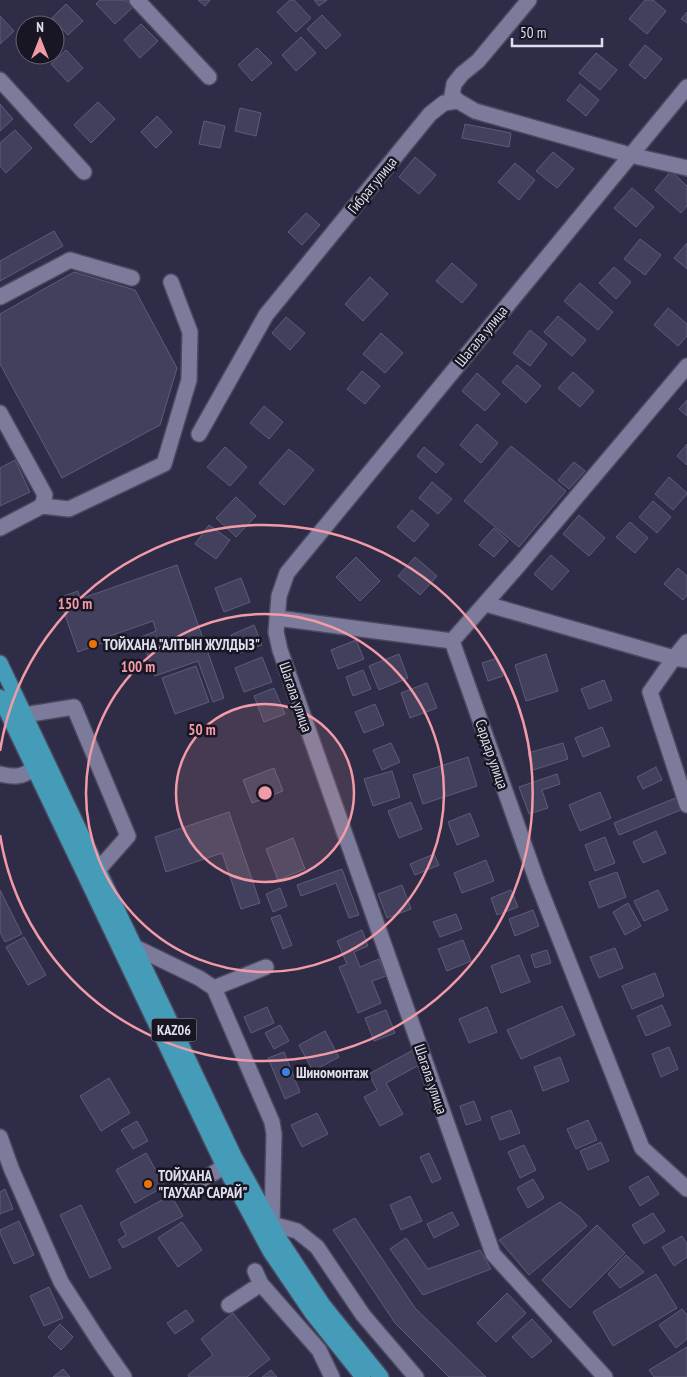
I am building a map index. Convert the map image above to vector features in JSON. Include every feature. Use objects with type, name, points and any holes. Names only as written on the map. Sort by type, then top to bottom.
[{"type":"highway","name":"KАZ06","points":[[0,663],[234,1156],[282,1243],[323,1305],[381,1377]]},
{"type":"highway","name":"KАZ06","points":[[0,697],[224,1167],[270,1251],[312,1313],[363,1377]]},
{"type":"street","points":[[137,0],[209,76]]},
{"type":"street","points":[[529,0],[478,61],[462,74],[454,84],[452,95],[475,111],[630,156],[687,168]]},
{"type":"street","points":[[0,80],[84,172]]},
{"type":"street","name":"Шагала улица","points":[[605,1377],[493,1254],[280,650],[276,632],[279,596],[287,573],[687,87]]},
{"type":"street","name":"Гибрат улица","points":[[199,434],[266,315],[430,114],[444,103],[458,101]]},
{"type":"street","points":[[0,298],[70,260],[132,278]]},
{"type":"street","points":[[0,528],[42,506],[69,509],[164,464],[189,380],[190,332],[171,282]]},
{"type":"street","points":[[277,618],[452,640],[486,604],[687,366]]},
{"type":"street","points":[[0,413],[45,495],[42,506]]},
{"type":"street","points":[[486,604],[680,659]]},
{"type":"street","name":"Сардар улица","points":[[452,640],[538,884],[642,1148],[687,1189]]},
{"type":"street","points":[[687,642],[680,659],[650,692],[687,804]]},
{"type":"street","points":[[24,715],[74,707],[128,836],[98,870]]},
{"type":"street","points":[[0,774],[12,776],[25,775],[34,768]]},
{"type":"street","points":[[135,947],[199,978],[214,988],[272,1122],[274,1134],[272,1224],[297,1231],[317,1246],[363,1315],[416,1377]]},
{"type":"street","points":[[214,988],[266,967]]},
{"type":"street","points":[[0,1137],[61,1282],[124,1377]]},
{"type":"street","points":[[191,1186],[224,1167]]},
{"type":"street","points":[[229,1305],[258,1277],[319,1350],[331,1376],[350,1360]]},
{"type":"building","points":[[100,0],[126,0],[133,7],[115,24],[96,4]]},
{"type":"building","points":[[198,0],[210,0],[205,6]]},
{"type":"building","points":[[290,0],[294,0],[311,18],[296,32],[277,12]]},
{"type":"building","points":[[314,0],[327,0],[319,6]]},
{"type":"building","points":[[645,0],[653,0],[666,11],[647,34],[629,19]]},
{"type":"building","points":[[66,4],[83,21],[68,35],[65,32],[65,15],[55,15]]},
{"type":"building","points":[[687,12],[687,23],[681,19]]},
{"type":"building","points":[[322,15],[341,35],[326,49],[307,29]]},
{"type":"building","points":[[0,16],[14,31],[0,44]]},
{"type":"building","points":[[141,24],[158,41],[140,58],[124,40]]},
{"type":"building","points":[[301,37],[316,53],[296,71],[282,55]]},
{"type":"building","points":[[645,45],[662,59],[645,79],[629,65]]},
{"type":"building","points":[[257,48],[272,63],[252,81],[238,65]]},
{"type":"building","points":[[65,51],[83,68],[68,82],[52,65],[65,65]]},
{"type":"building","points":[[596,53],[617,70],[600,90],[579,73]]},
{"type":"building","points":[[580,84],[599,100],[586,116],[567,100]]},
{"type":"building","points":[[98,102],[115,119],[91,143],[74,125]]},
{"type":"building","points":[[0,104],[13,119],[0,131]]},
{"type":"building","points":[[240,108],[261,113],[256,136],[235,131]]},
{"type":"building","points":[[157,116],[172,132],[156,148],[141,132]]},
{"type":"building","points":[[204,121],[225,126],[220,148],[199,144]]},
{"type":"building","points":[[465,124],[511,133],[509,147],[462,138]]},
{"type":"building","points":[[15,130],[32,148],[6,173],[0,166],[0,143]]},
{"type":"building","points":[[553,152],[574,169],[557,188],[536,171]]},
{"type":"building","points":[[415,157],[436,175],[419,194],[399,177]]},
{"type":"building","points":[[515,163],[535,180],[519,200],[498,182]]},
{"type":"building","points":[[671,171],[687,186],[687,206],[681,213],[655,190]]},
{"type":"building","points":[[632,188],[654,207],[636,227],[614,208]]},
{"type":"building","points":[[306,213],[320,225],[302,245],[288,232]]},
{"type":"building","points":[[54,231],[63,246],[0,281],[0,261]]},
{"type":"building","points":[[640,239],[661,255],[645,275],[624,259]]},
{"type":"building","points":[[687,243],[687,269],[674,258]]},
{"type":"building","points":[[452,263],[477,285],[462,303],[436,281]]},
{"type":"building","points":[[614,267],[631,282],[616,299],[599,283]]},
{"type":"building","points":[[74,272],[135,290],[177,368],[160,425],[62,478],[0,364],[0,314]]},
{"type":"building","points":[[370,277],[388,294],[363,321],[345,304]]},
{"type":"building","points":[[580,283],[613,312],[598,330],[564,301]]},
{"type":"building","points":[[668,308],[687,324],[687,336],[678,346],[654,325]]},
{"type":"building","points":[[558,316],[586,340],[572,356],[544,332]]},
{"type":"building","points":[[286,317],[305,333],[290,350],[272,333]]},
{"type":"building","points":[[530,330],[547,344],[530,366],[513,353]]},
{"type":"building","points":[[381,333],[403,353],[385,373],[363,354]]},
{"type":"building","points":[[517,365],[541,386],[526,403],[502,382]]},
{"type":"building","points":[[362,371],[380,386],[365,404],[347,389]]},
{"type":"building","points":[[573,372],[594,391],[580,407],[558,388]]},
{"type":"building","points":[[477,373],[500,394],[485,411],[462,391]]},
{"type":"building","points":[[687,400],[687,416],[679,409]]},
{"type":"building","points":[[264,406],[283,422],[269,439],[250,423]]},
{"type":"building","points":[[477,424],[498,443],[481,463],[460,445]]},
{"type":"building","points":[[687,444],[687,465],[677,456]]},
{"type":"building","points":[[511,446],[566,491],[519,547],[464,501]]},
{"type":"building","points":[[225,447],[247,467],[230,486],[207,467]]},
{"type":"building","points":[[424,447],[444,464],[436,473],[417,456]]},
{"type":"building","points":[[289,449],[314,470],[284,505],[259,483]]},
{"type":"building","points":[[15,460],[30,492],[0,506],[0,468]]},
{"type":"building","points":[[574,462],[585,471],[569,489],[558,480]]},
{"type":"building","points":[[669,477],[687,493],[673,510],[655,494]]},
{"type":"building","points":[[432,482],[452,499],[438,514],[419,498]]},
{"type":"building","points":[[236,497],[256,516],[236,537],[216,518]]},
{"type":"building","points":[[653,501],[671,517],[657,533],[639,517]]},
{"type":"building","points":[[412,510],[429,525],[414,542],[397,527]]},
{"type":"building","points":[[579,515],[605,538],[589,556],[563,534]]},
{"type":"building","points":[[630,522],[648,538],[635,553],[616,537]]},
{"type":"building","points":[[209,525],[230,540],[216,559],[195,544]]},
{"type":"building","points":[[494,528],[508,541],[494,557],[479,545]]},
{"type":"building","points":[[551,555],[569,571],[552,590],[534,574]]},
{"type":"building","points":[[356,557],[380,581],[360,601],[336,577]]},
{"type":"building","points":[[415,557],[437,576],[420,595],[398,576]]},
{"type":"building","points":[[177,565],[224,698],[213,702],[198,661],[155,676],[141,637],[156,631],[153,621],[104,638],[105,642],[78,652],[59,598],[78,591],[80,599]]},
{"type":"building","points":[[678,568],[687,576],[687,595],[683,600],[664,584]]},
{"type":"building","points":[[241,578],[250,602],[224,612],[215,588]]},
{"type":"building","points":[[254,625],[262,645],[238,654],[231,635]]},
{"type":"building","points":[[356,640],[364,659],[338,669],[331,650]]},
{"type":"building","points":[[399,654],[408,678],[379,690],[369,666]]},
{"type":"building","points":[[546,654],[558,691],[526,701],[515,665]]},
{"type":"building","points":[[262,657],[272,682],[244,692],[235,668]]},
{"type":"building","points":[[497,658],[503,676],[488,681],[482,663]]},
{"type":"building","points":[[196,666],[209,702],[175,714],[162,678]]},
{"type":"building","points":[[363,670],[371,689],[353,696],[346,677]]},
{"type":"building","points":[[604,680],[612,700],[589,709],[581,689]]},
{"type":"building","points":[[427,683],[437,708],[410,718],[401,693]]},
{"type":"building","points":[[274,688],[285,714],[264,722],[254,696]]},
{"type":"building","points":[[375,704],[384,725],[364,733],[355,712]]},
{"type":"building","points":[[602,727],[610,746],[583,757],[575,738]]},
{"type":"building","points":[[391,743],[400,762],[382,770],[373,750]]},
{"type":"building","points":[[563,743],[568,759],[533,770],[528,753]]},
{"type":"building","points":[[468,757],[477,786],[423,804],[413,775]]},
{"type":"building","points":[[656,767],[662,780],[643,789],[637,777]]},
{"type":"building","points":[[274,768],[283,791],[252,803],[243,780]]},
{"type":"building","points":[[392,771],[400,797],[373,806],[364,779]]},
{"type":"building","points":[[557,774],[560,784],[542,790],[548,808],[529,814],[519,787]]},
{"type":"building","points":[[600,792],[611,818],[580,831],[569,805]]},
{"type":"building","points":[[678,797],[683,809],[619,835],[614,823]]},
{"type":"building","points":[[411,802],[422,829],[399,838],[388,811]]},
{"type":"building","points":[[229,812],[260,903],[241,909],[222,853],[166,872],[155,837]]},
{"type":"building","points":[[470,813],[479,836],[457,845],[448,822]]},
{"type":"building","points":[[656,831],[666,853],[643,863],[633,842]]},
{"type":"building","points":[[605,837],[615,863],[595,871],[585,845]]},
{"type":"building","points":[[293,838],[305,869],[278,880],[266,849]]},
{"type":"building","points":[[434,854],[439,865],[415,875],[410,864]]},
{"type":"building","points":[[486,860],[494,881],[462,893],[454,873]]},
{"type":"building","points":[[342,869],[359,915],[349,918],[336,883],[301,896],[297,885]]},
{"type":"building","points":[[617,872],[626,897],[599,908],[589,882]]},
{"type":"building","points":[[402,885],[411,909],[387,918],[378,894]]},
{"type":"building","points":[[280,888],[287,906],[273,912],[266,894]]},
{"type":"building","points":[[0,890],[22,934],[5,942],[0,932]]},
{"type":"building","points":[[511,890],[518,907],[497,915],[491,898]]},
{"type":"building","points":[[658,890],[668,910],[644,921],[634,901]]},
{"type":"building","points":[[628,903],[641,926],[625,935],[613,912]]},
{"type":"building","points":[[533,910],[539,926],[515,936],[509,919]]},
{"type":"building","points":[[456,914],[462,929],[440,937],[433,922]]},
{"type":"building","points":[[280,915],[292,945],[283,949],[271,918]]},
{"type":"building","points":[[362,930],[368,946],[354,952],[360,967],[379,959],[386,976],[372,981],[381,1003],[358,1013],[339,967],[347,964],[337,941]]},
{"type":"building","points":[[24,937],[46,975],[28,985],[6,947]]},
{"type":"building","points":[[463,940],[471,961],[447,971],[438,949]]},
{"type":"building","points":[[615,948],[623,968],[599,978],[590,957]]},
{"type":"building","points":[[547,950],[551,963],[535,968],[531,955]]},
{"type":"building","points":[[519,955],[530,982],[501,993],[491,966]]},
{"type":"building","points":[[655,973],[664,996],[632,1009],[622,986]]},
{"type":"building","points":[[662,1005],[671,1025],[646,1036],[637,1016]]},
{"type":"building","points":[[562,1006],[575,1035],[521,1059],[507,1030]]},
{"type":"building","points":[[267,1007],[274,1023],[251,1033],[244,1017]]},
{"type":"building","points":[[487,1007],[497,1032],[469,1043],[459,1019]]},
{"type":"building","points":[[386,1010],[395,1033],[374,1041],[365,1018]]},
{"type":"building","points":[[280,1025],[289,1041],[274,1049],[265,1033]]},
{"type":"building","points":[[325,1031],[339,1057],[313,1071],[299,1045]]},
{"type":"building","points":[[669,1047],[678,1069],[661,1077],[652,1054]]},
{"type":"building","points":[[413,1050],[421,1064],[386,1083],[403,1114],[380,1126],[364,1097],[377,1090],[369,1074]]},
{"type":"building","points":[[284,1052],[300,1092],[285,1099],[268,1058]]},
{"type":"building","points":[[560,1057],[569,1081],[543,1091],[534,1067]]},
{"type":"building","points":[[109,1078],[130,1113],[101,1131],[80,1096]]},
{"type":"building","points":[[474,1101],[481,1120],[466,1125],[460,1106]]},
{"type":"building","points":[[511,1110],[520,1133],[500,1140],[491,1117]]},
{"type":"building","points":[[317,1113],[328,1134],[302,1147],[291,1125]]},
{"type":"building","points":[[588,1120],[597,1140],[576,1149],[567,1129]]},
{"type":"building","points":[[137,1121],[148,1141],[133,1149],[121,1130]]},
{"type":"building","points":[[601,1142],[609,1161],[588,1170],[580,1151]]},
{"type":"building","points":[[524,1145],[536,1170],[520,1178],[508,1152]]},
{"type":"building","points":[[146,1153],[165,1186],[135,1203],[116,1170]]},
{"type":"building","points":[[429,1153],[441,1179],[432,1183],[420,1157]]},
{"type":"building","points":[[648,1176],[659,1194],[640,1206],[629,1187]]},
{"type":"building","points":[[533,1179],[544,1198],[528,1208],[517,1188]]},
{"type":"building","points":[[5,1189],[13,1209],[0,1214],[0,1192]]},
{"type":"building","points":[[171,1195],[183,1216],[123,1248],[118,1240],[126,1235],[120,1223]]},
{"type":"building","points":[[410,1196],[422,1221],[401,1230],[390,1205]]},
{"type":"building","points":[[560,1202],[579,1216],[587,1226],[529,1275],[499,1240]]},
{"type":"building","points":[[81,1205],[111,1268],[90,1278],[60,1215]]},
{"type":"building","points":[[452,1212],[459,1225],[434,1238],[427,1224]]},
{"type":"building","points":[[653,1213],[665,1231],[644,1244],[632,1225]]},
{"type":"building","points":[[355,1218],[415,1308],[486,1377],[449,1377],[395,1323],[333,1230]]},
{"type":"building","points":[[19,1221],[34,1255],[14,1264],[0,1230]]},
{"type":"building","points":[[182,1222],[202,1250],[178,1267],[158,1238]]},
{"type":"building","points":[[597,1225],[625,1253],[570,1308],[542,1280]]},
{"type":"building","points":[[682,1236],[687,1244],[687,1257],[674,1266],[662,1247]]},
{"type":"building","points":[[406,1238],[428,1269],[480,1250],[491,1269],[423,1295],[390,1249]]},
{"type":"building","points":[[626,1255],[644,1272],[620,1288],[608,1274]]},
{"type":"building","points":[[656,1274],[677,1308],[613,1346],[593,1312]]},
{"type":"building","points":[[49,1287],[63,1318],[44,1326],[30,1296]]},
{"type":"building","points":[[507,1293],[526,1313],[496,1342],[477,1323]]},
{"type":"building","points":[[682,1309],[687,1315],[687,1339],[676,1348],[659,1325]]},
{"type":"building","points":[[186,1310],[194,1321],[175,1334],[167,1323]]},
{"type":"building","points":[[233,1313],[270,1359],[247,1377],[189,1377],[188,1375],[213,1355],[201,1339]]},
{"type":"building","points":[[532,1319],[552,1341],[532,1358],[512,1337]]},
{"type":"building","points":[[60,1324],[73,1337],[61,1350],[48,1337]]},
{"type":"building","points":[[687,1347],[687,1377],[654,1377],[649,1370]]},
{"type":"building","points":[[63,1369],[70,1377],[53,1377]]},
{"type":"building","points":[[271,1370],[277,1377],[262,1377]]},
{"type":"place","name":"ТОЙХАНА \"АЛТЫН ЖУЛДЫЗ\"","points":[[93,644]]},
{"type":"place","name":"Шиномонтаж","points":[[286,1072]]},
{"type":"place","name":"ТОЙХАНА \"ГАУХАР САРАЙ\"","points":[[148,1184]]}]
